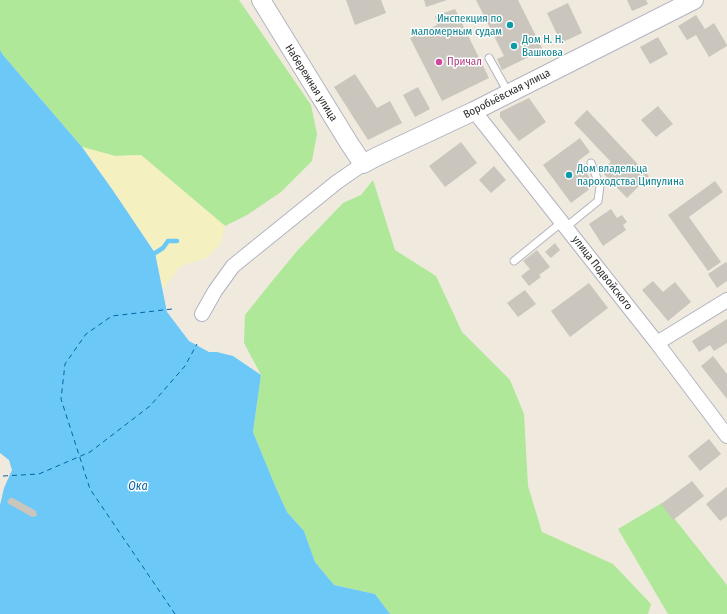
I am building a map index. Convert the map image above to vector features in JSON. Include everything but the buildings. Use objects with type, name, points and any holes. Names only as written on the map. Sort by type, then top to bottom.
[{"type":"street","name":"Набережная улица","points":[[261,0],[363,164]]},
{"type":"street","name":"Воробьёвская улица","points":[[363,164],[509,94],[694,0]]},
{"type":"street","name":"улица Подвойского","points":[[474,111],[657,343],[727,436]]},
{"type":"street","points":[[202,314],[215,291],[233,266],[337,182],[363,164]]},
{"type":"street","points":[[657,343],[727,300]]},
{"type":"lane","points":[[489,58],[509,94]]},
{"type":"lane","points":[[514,261],[598,201],[600,186],[592,163]]},
{"type":"green space","points":[[0,0],[239,0],[311,105],[317,134],[312,161],[281,192],[247,215],[225,226],[141,155],[115,156],[82,147],[0,50]]},
{"type":"green space","points":[[373,180],[395,250],[436,276],[462,332],[510,380],[524,414],[528,486],[542,532],[613,564],[651,604],[648,614],[390,614],[375,594],[334,585],[315,562],[304,531],[287,512],[253,432],[261,375],[244,343],[245,315],[297,251],[343,203],[361,195]]},
{"type":"green space","points":[[662,503],[727,585],[727,614],[668,614],[618,529]]},
{"type":"sand","points":[[82,147],[115,156],[141,155],[225,226],[221,244],[206,258],[181,266],[163,289],[155,253]]},
{"type":"water","name":"Ока","points":[[0,50],[82,147],[155,253],[167,312],[189,341],[209,352],[217,352],[233,356],[261,375],[253,432],[287,512],[304,531],[315,562],[334,585],[375,594],[390,614],[0,614],[0,505],[4,488],[12,470],[9,460],[0,453]]},
{"type":"waterway","points":[[155,253],[163,248],[168,241],[177,241]]},
{"type":"ferry route","points":[[172,309],[112,316],[86,334],[65,364],[61,399],[90,489],[175,614]]},
{"type":"ferry route","points":[[3,476],[39,474],[90,452],[150,406],[185,366],[197,344]]},
{"type":"place","name":"Инспекция по маломерным судам","points":[[510,25]]},
{"type":"place","name":"Дом Н. Н. Вашкова","points":[[514,46]]},
{"type":"place","name":"Причал","points":[[439,62]]},
{"type":"place","name":"Дом владельца пароходства Ципулина","points":[[569,175]]}]
